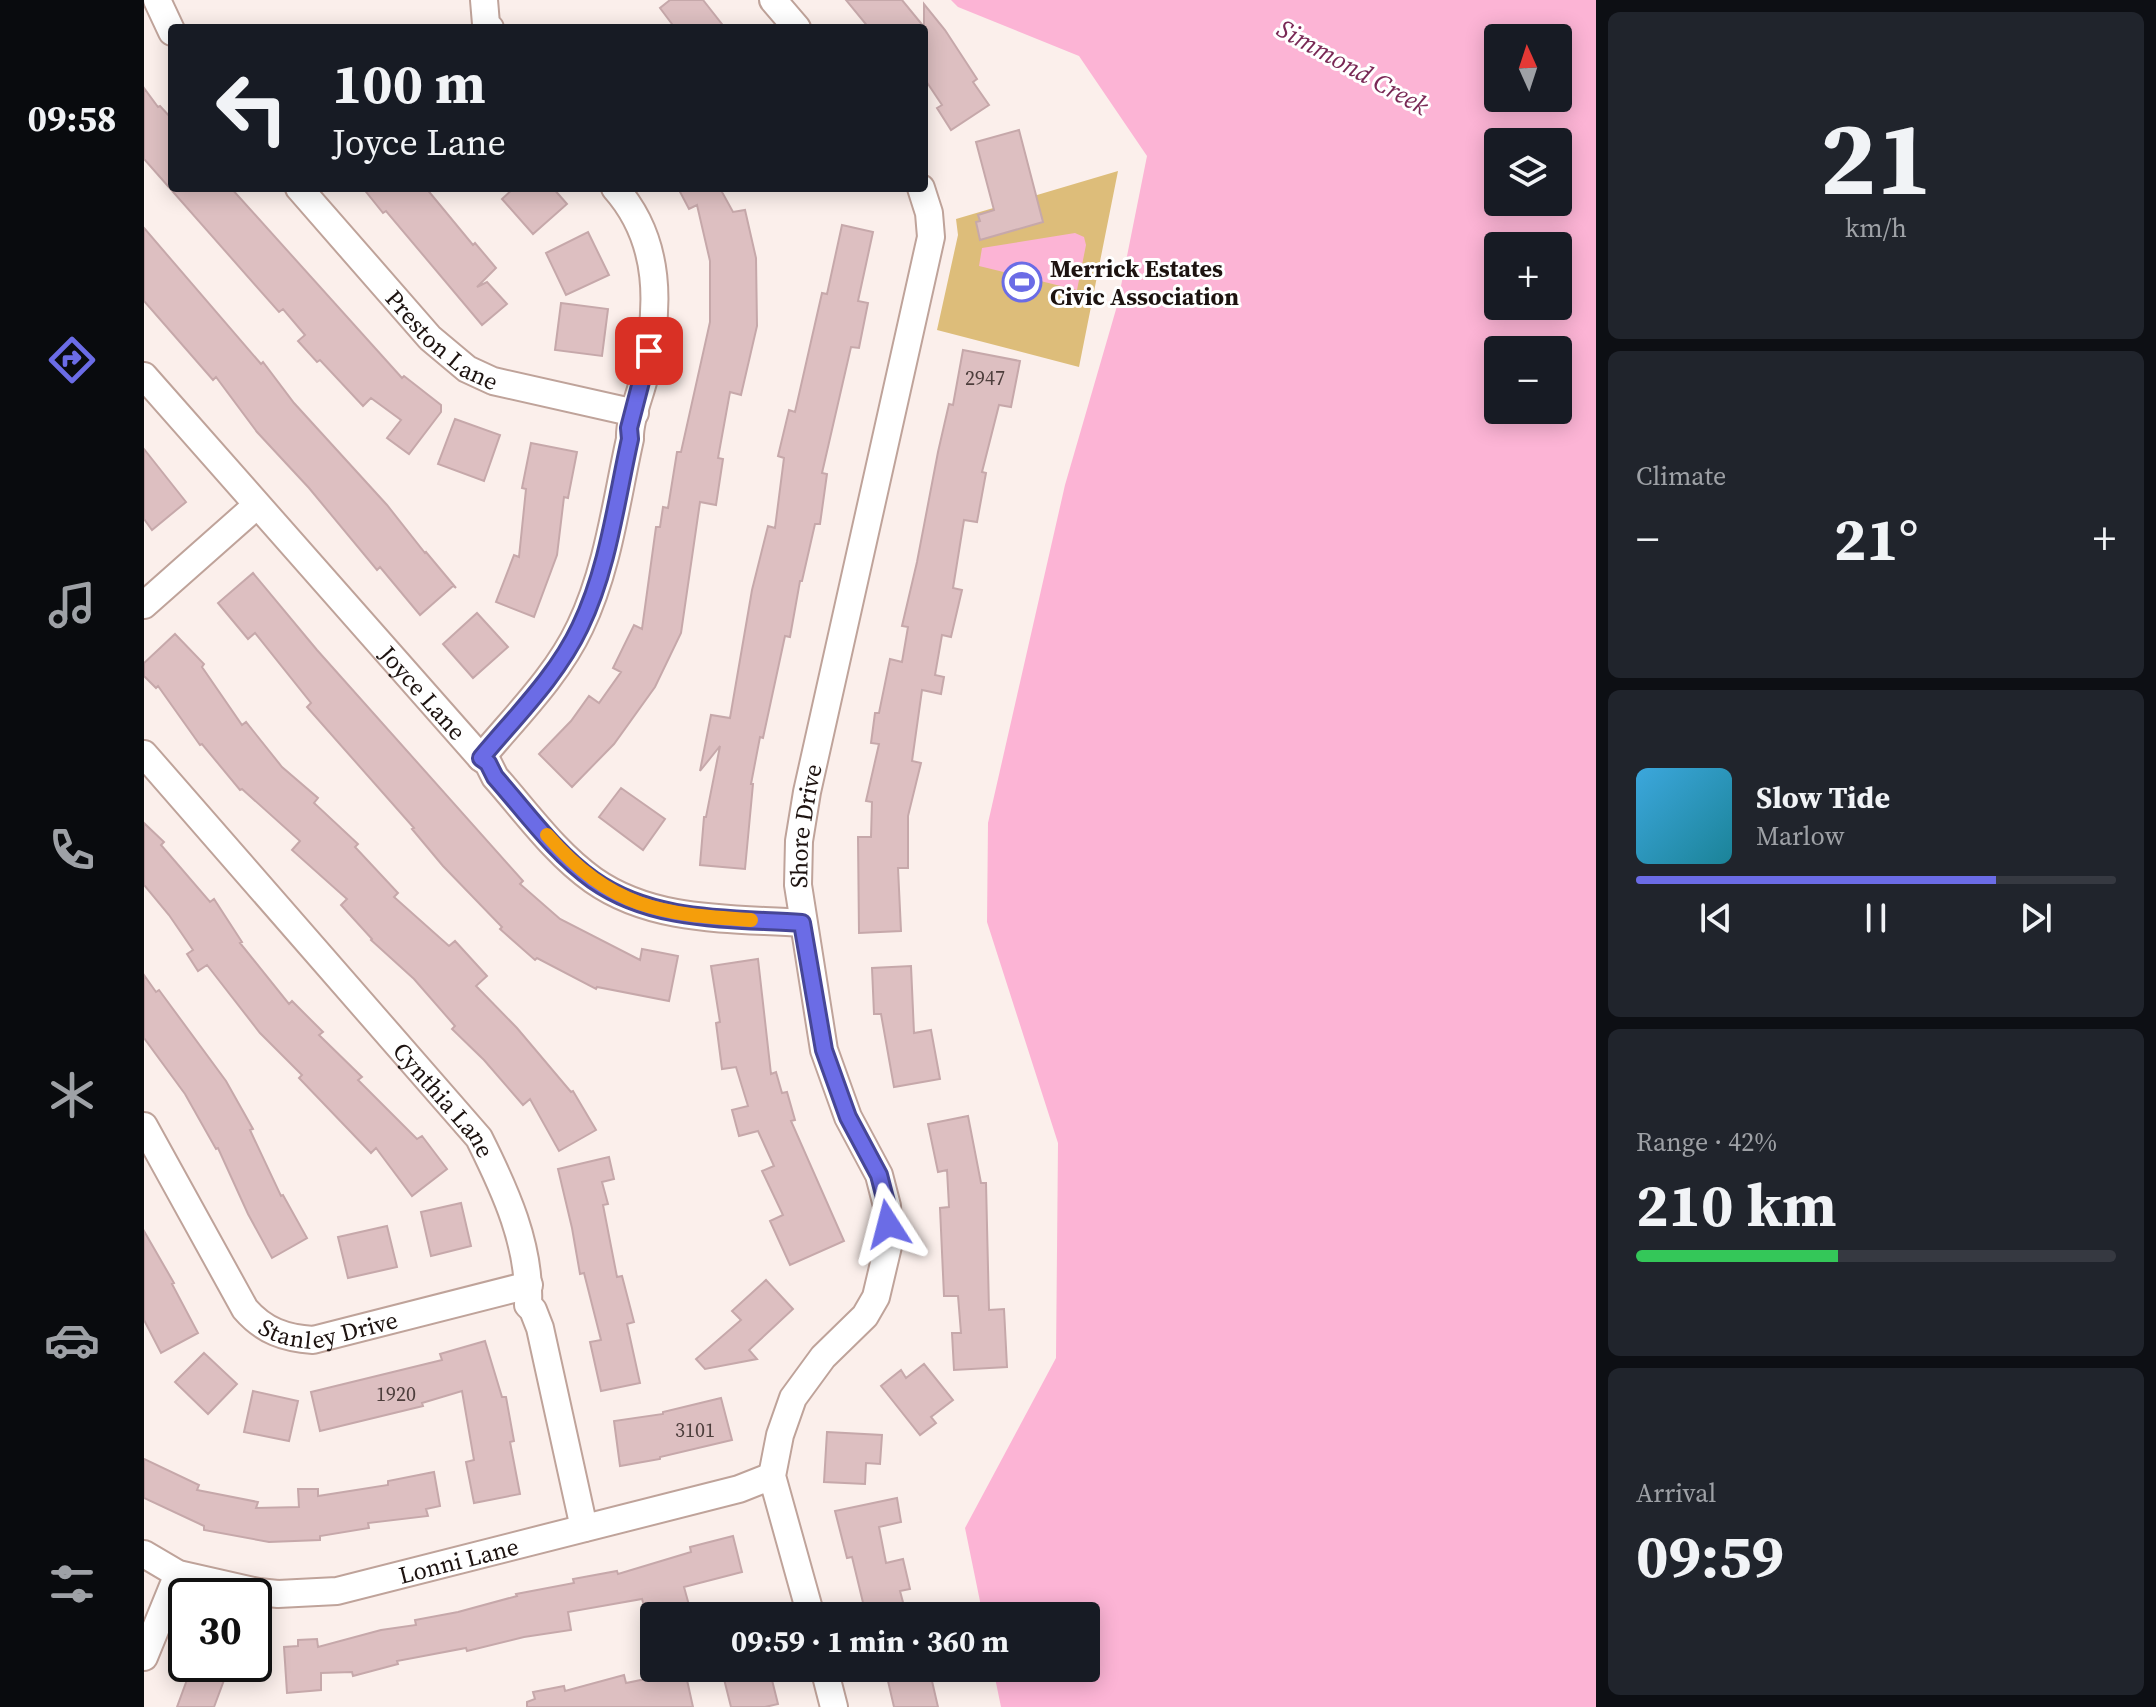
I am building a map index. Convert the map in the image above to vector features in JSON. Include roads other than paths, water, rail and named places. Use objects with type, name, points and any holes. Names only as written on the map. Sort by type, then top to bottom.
[{"type":"street","points":[[157,0],[168,24]]},
{"type":"street","points":[[484,0],[486,24]]},
{"type":"street","points":[[773,0],[794,24]]},
{"type":"street","name":"Preston Lane","points":[[302,192],[430,338],[467,369],[493,381],[635,413]]},
{"type":"street","points":[[481,758],[554,670],[580,628],[601,572],[630,439],[629,428],[646,372],[656,308],[650,248],[643,231],[618,192]]},
{"type":"street","name":"Shore Drive","points":[[807,1602],[772,1476],[780,1435],[793,1398],[823,1357],[865,1316],[876,1297],[889,1242],[887,1206],[879,1175],[848,1117],[824,1050],[802,923],[798,885],[799,841],[807,792],[931,237],[929,213],[922,192]]},
{"type":"street","name":"Joyce Lane","points":[[144,376],[488,763],[495,777],[566,857],[617,894],[654,909],[680,915],[802,923]]},
{"type":"street","points":[[144,605],[257,505]]},
{"type":"street","name":"Cynthia Lane","points":[[144,754],[479,1138],[507,1192],[529,1285],[528,1305],[540,1328],[584,1528]]},
{"type":"street","name":"Stanley Drive","points":[[144,1126],[245,1309],[258,1324],[277,1334],[313,1340],[529,1285]]},
{"type":"street","name":"Lonni Lane","points":[[144,1554],[178,1574],[278,1594],[337,1591],[739,1489],[772,1476]]},
{"type":"street","points":[[144,1657],[178,1574]]},
{"type":"street","points":[[828,1682],[834,1707]]},
{"type":"water","name":"Simmond Creek","points":[[951,0],[1596,0],[1596,1707],[1001,1707],[996,1682],[1100,1682],[1100,1602],[980,1602],[965,1528],[1056,1358],[1058,1143],[987,922],[988,823],[1065,485],[1117,306],[1147,156],[1079,56],[958,7]]},
{"type":"water","points":[[1075,233],[1084,237],[1086,245],[1077,290],[979,266],[982,248]]},
{"type":"place","name":"Merrick Estates Civic Association","points":[[1022,282]]}]
